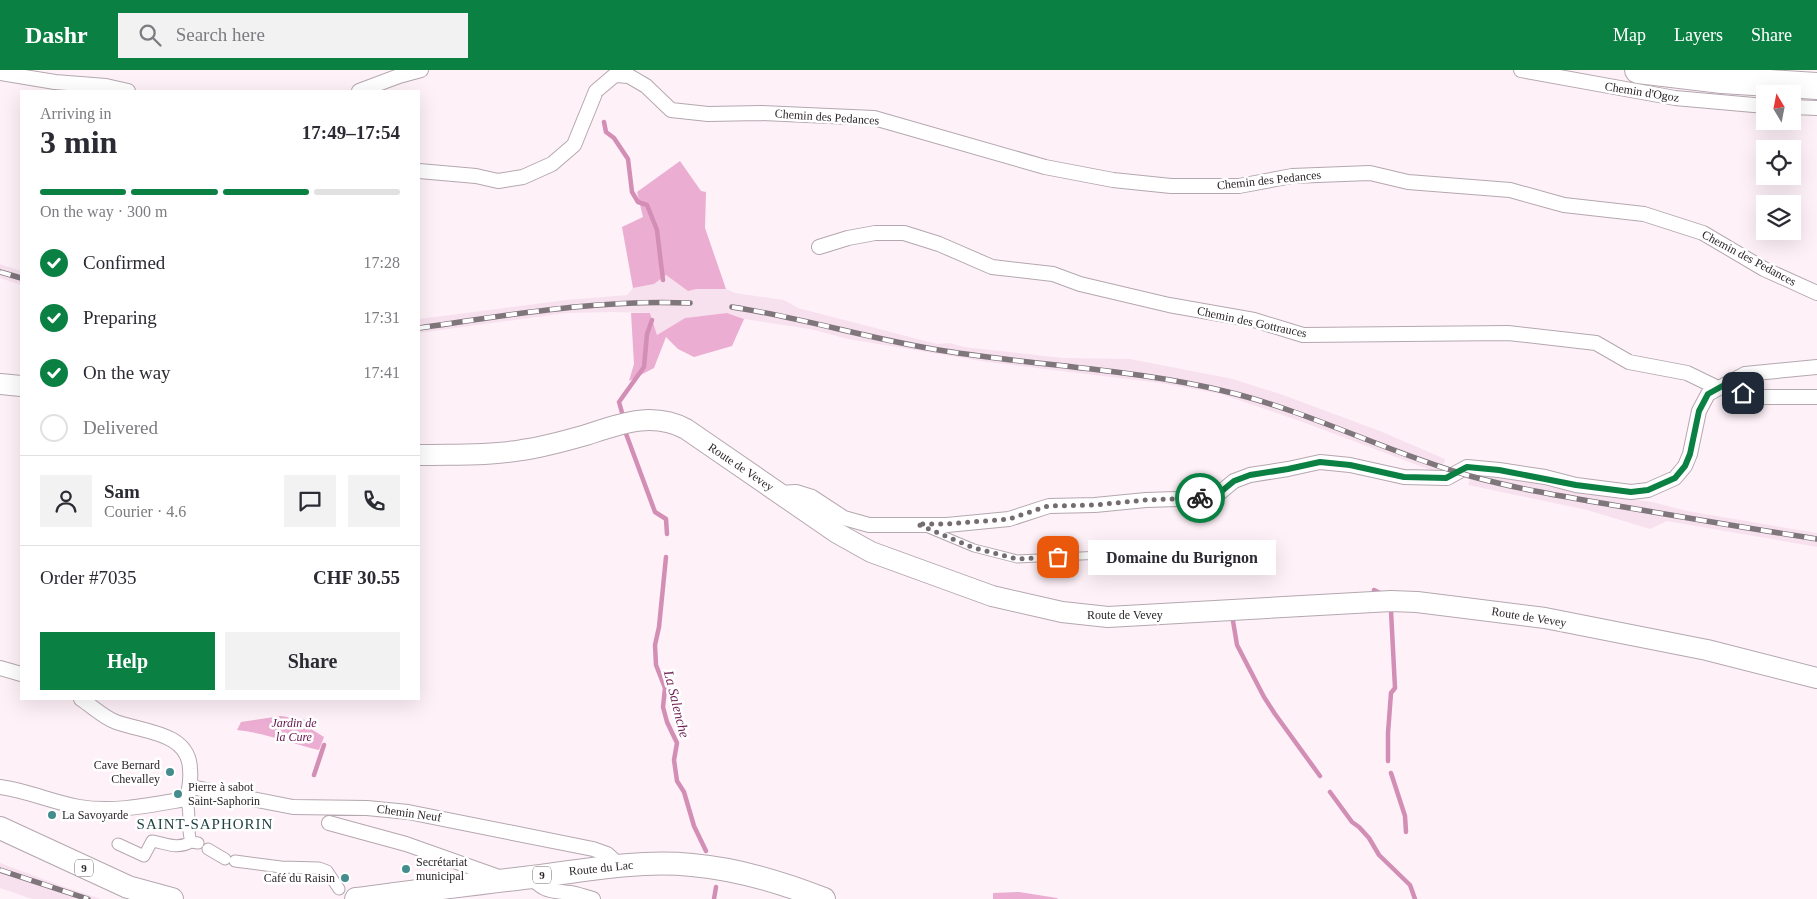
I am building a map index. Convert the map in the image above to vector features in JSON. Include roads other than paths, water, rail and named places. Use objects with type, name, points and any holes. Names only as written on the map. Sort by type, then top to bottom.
[{"type":"highway","points":[[1638,70],[1722,80],[1803,93]]},
{"type":"main road","points":[[0,384],[20,386]]},
{"type":"main road","name":"Route de Vevey","points":[[420,455],[496,453],[524,450],[586,435],[627,422],[654,419],[670,422],[686,429],[837,533],[871,552],[992,596],[1062,612],[1108,617],[1417,602],[1485,610],[1572,624],[1707,650],[1817,678]]},
{"type":"main road","name":"9","points":[[0,828],[128,887],[172,899]]},
{"type":"main road","name":"Route du Lac","points":[[347,894],[507,880],[620,866],[675,864],[728,870],[780,883],[824,899]]},
{"type":"street","points":[[361,90],[398,76],[421,70]]},
{"type":"street","name":"Chemin d'Ogoz","points":[[1521,70],[1675,98],[1756,105]]},
{"type":"street","points":[[0,72],[55,82],[106,86],[124,90]]},
{"type":"street","name":"Chemin des Pedances","points":[[420,171],[476,176],[498,181],[523,178],[552,164],[574,145],[596,91],[615,75],[629,76],[646,86],[671,110],[708,114],[762,113],[874,118],[1045,167],[1113,180],[1172,186],[1239,186],[1292,176],[1370,173],[1408,182],[1510,190],[1564,204],[1644,214],[1703,233],[1764,269],[1817,293]]},
{"type":"street","points":[[1803,93],[1817,108]]},
{"type":"street","name":"Chemin des Gottrauces","points":[[820,246],[875,233],[904,234],[939,244],[992,267],[1053,274],[1080,284],[1169,305],[1254,320],[1303,335],[1508,333],[1596,343],[1629,362],[1687,373],[1759,397],[1817,397]]},
{"type":"street","points":[[779,493],[796,492],[812,497],[844,518],[869,525],[947,524],[1009,519],[1048,506],[1207,498],[1217,495],[1234,481],[1250,475],[1320,462],[1350,465],[1404,477],[1446,478],[1467,467],[1499,470],[1576,485],[1631,492],[1648,490],[1675,478],[1685,466],[1690,454],[1699,411],[1708,394],[1745,374],[1817,367]]},
{"type":"street","points":[[0,668],[20,674]]},
{"type":"street","points":[[82,700],[113,721],[165,735],[183,748],[190,759],[187,828],[204,847],[230,860],[281,867],[316,867],[327,871],[347,894]]},
{"type":"street","points":[[0,787],[18,789],[73,806],[90,808],[129,808],[188,793]]},
{"type":"street","name":"Chemin Neuf","points":[[188,793],[293,807],[380,809],[444,818],[593,849],[607,854],[620,866]]},
{"type":"street","points":[[329,823],[406,844],[507,880]]},
{"type":"street","points":[[118,844],[144,856],[152,841],[172,846],[204,847]]},
{"type":"street","points":[[531,877],[540,887],[545,889],[593,899]]},
{"type":"lane","points":[[917,524],[974,548],[1017,559],[1102,555]]},
{"type":"waterway","name":"La Salenche","points":[[604,122],[606,132],[614,138],[628,159],[632,192],[638,202],[647,205],[657,230],[663,280]]},
{"type":"waterway","name":"La Salenche","points":[[623,416],[619,402],[644,367],[647,334],[652,320]]},
{"type":"waterway","name":"La Salenche","points":[[625,431],[655,512],[666,519],[667,534]]},
{"type":"waterway","name":"La Salenche","points":[[666,557],[659,627],[655,645],[656,665],[665,688],[663,707],[667,722],[677,743],[674,760],[677,781],[684,792],[694,826],[706,851]]},
{"type":"waterway","points":[[1374,590],[1384,595]]},
{"type":"waterway","points":[[1388,761],[1391,693],[1395,688],[1391,611]]},
{"type":"waterway","points":[[1233,621],[1237,645],[1264,697],[1320,776]]},
{"type":"waterway","points":[[314,775],[324,745]]},
{"type":"waterway","points":[[1391,773],[1405,816],[1406,832]]},
{"type":"waterway","points":[[1330,792],[1352,822],[1369,838],[1379,855],[1410,885],[1415,899]]},
{"type":"waterway","name":"La Salenche","points":[[714,899],[716,887]]},
{"type":"railway","points":[[0,272],[20,278]]},
{"type":"railway","points":[[420,328],[554,309],[622,303],[690,303]]},
{"type":"railway","points":[[732,307],[945,351],[1122,373],[1193,384],[1259,400],[1439,467],[1489,481],[1566,497],[1817,539]]},
{"type":"railway","points":[[0,870],[88,899]]},
{"type":"place","name":"Domaine du Burignon","points":[[1058,557]]},
{"type":"place","name":"Cave Bernard Chevalley","points":[[170,772]]},
{"type":"place","name":"Pierre à sabot Saint-Saphorin","points":[[178,794]]},
{"type":"place","name":"La Savoyarde","points":[[52,815]]},
{"type":"place","name":"Secrétariat municipal","points":[[406,869]]},
{"type":"place","name":"Café du Raisin","points":[[345,878]]},
{"type":"district","name":"SAINT-SAPHORIN","points":[[205,824]]},
{"type":"park label","name":"Jardin de la Cure","points":[[294,730]]}]
